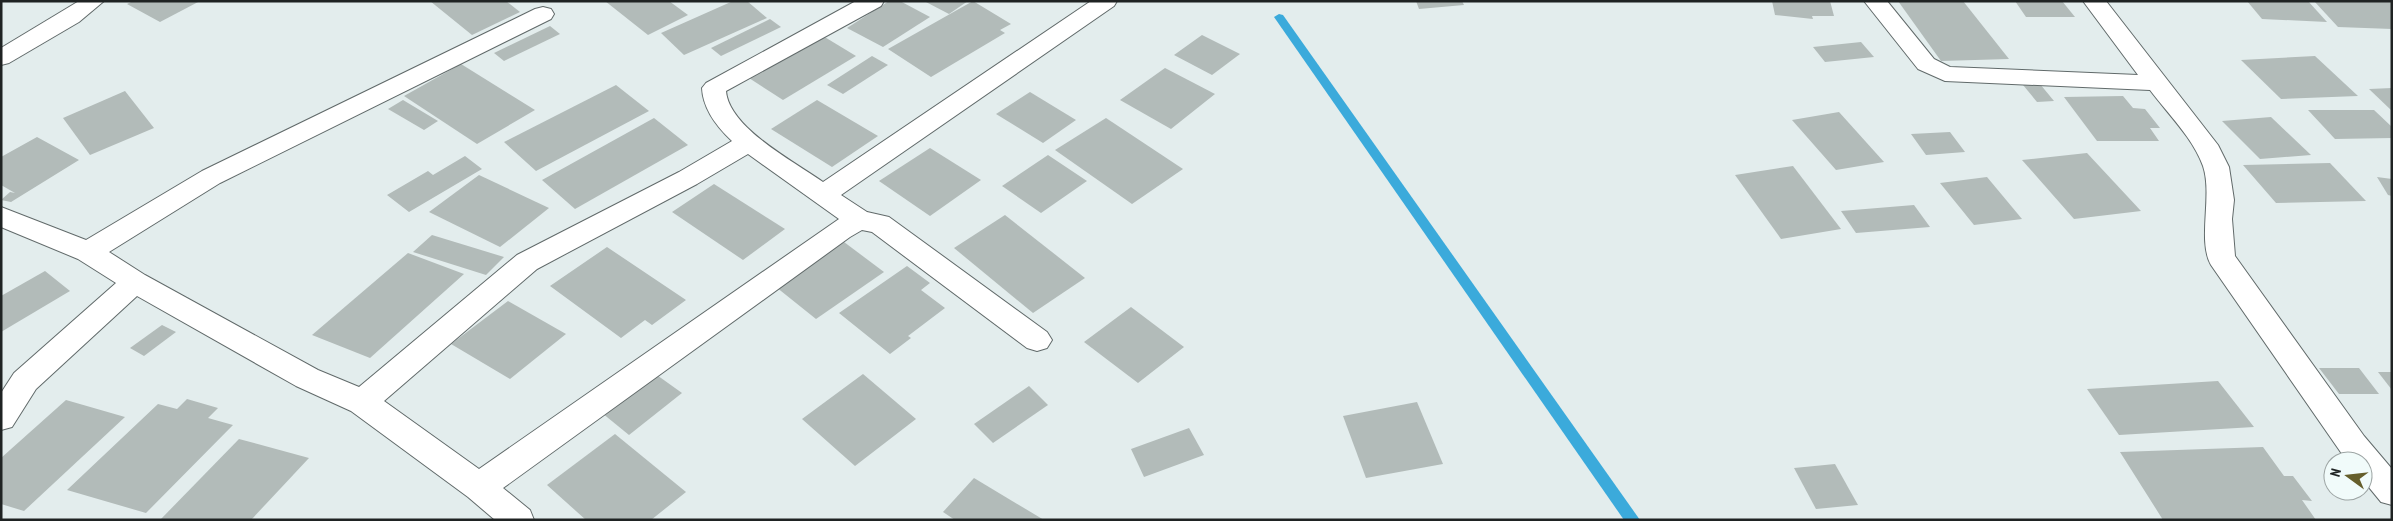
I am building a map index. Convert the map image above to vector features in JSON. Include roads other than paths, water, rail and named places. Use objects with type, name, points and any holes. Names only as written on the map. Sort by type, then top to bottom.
[{"type":"street","points":[[1,58],[23,43],[74,17],[93,1]]},
{"type":"street","points":[[873,1],[714,88],[713,98],[733,128],[749,142],[859,220],[880,224],[1037,340]]},
{"type":"street","points":[[824,194],[1106,1]]},
{"type":"street","points":[[1875,1],[1926,64],[1945,74],[2156,83]]},
{"type":"street","points":[[2094,1],[2205,145],[2216,167],[2221,200],[2219,219],[2221,258],[2353,445],[2392,492]]},
{"type":"street","points":[[88,252],[211,177],[543,14]]},
{"type":"street","points":[[362,402],[527,262],[688,178],[749,142]]},
{"type":"street","points":[[1,216],[88,252],[135,282],[307,378],[362,402],[479,487],[518,520]]},
{"type":"street","points":[[479,487],[840,230],[859,220]]},
{"type":"street","points":[[1,418],[25,381],[135,282]]},
{"type":"waterway","points":[[1279,17],[1633,520]]}]
